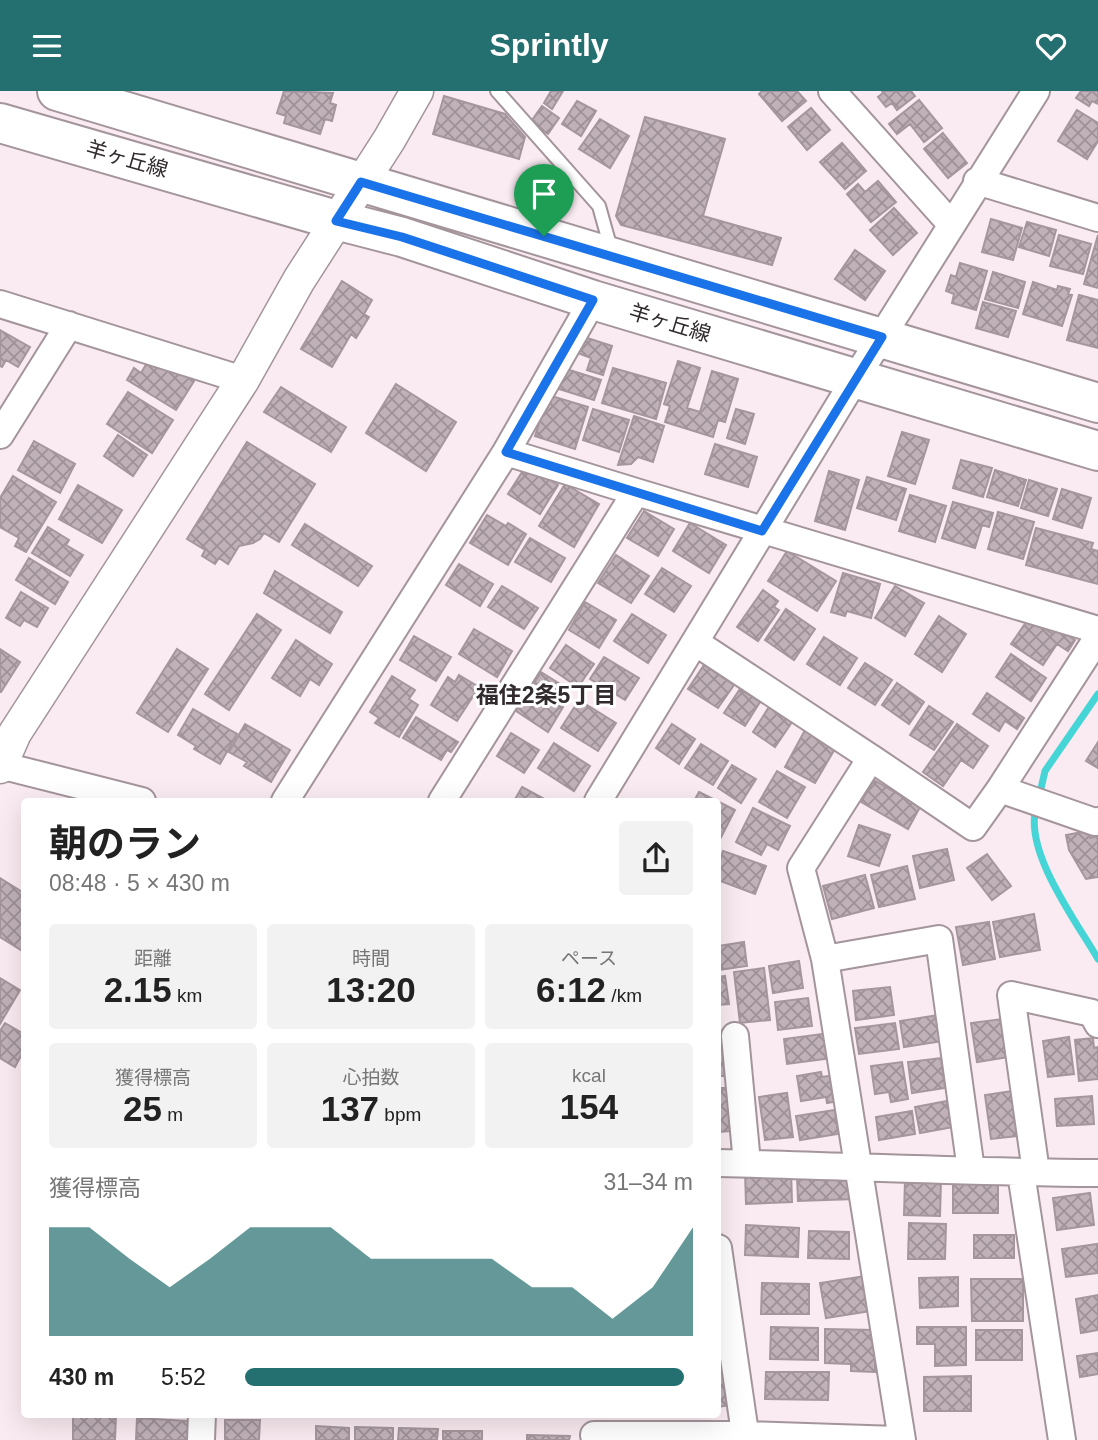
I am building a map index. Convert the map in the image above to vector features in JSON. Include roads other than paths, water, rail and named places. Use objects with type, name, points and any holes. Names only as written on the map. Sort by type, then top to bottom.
[{"type":"main road","points":[[57,91],[1098,403]]},
{"type":"main road","name":"羊ヶ丘線","points":[[0,123],[336,221],[402,237],[593,300],[1098,451]]},
{"type":"street","points":[[832,91],[951,224]]},
{"type":"street","points":[[130,798],[1,766],[15,733],[243,380],[299,280],[389,140],[414,92]]},
{"type":"street","points":[[600,798],[1031,93]]},
{"type":"street","points":[[977,181],[1098,218]]},
{"type":"street","points":[[287,798],[506,452],[593,300]]},
{"type":"street","points":[[0,304],[243,380]]},
{"type":"street","points":[[0,435],[69,325]]},
{"type":"street","points":[[506,452],[1098,637],[1011,793],[973,827],[695,642]]},
{"type":"street","points":[[444,798],[636,492]]},
{"type":"street","points":[[870,758],[801,868],[825,959],[902,1440]]},
{"type":"street","points":[[1011,793],[1098,821]]},
{"type":"street","points":[[825,959],[939,939],[971,1170]]},
{"type":"street","points":[[1062,1440],[1029,1173],[1011,995],[1092,1013],[1098,1024]]},
{"type":"street","points":[[734,1036],[747,1163]]},
{"type":"street","points":[[721,1163],[1098,1173]]},
{"type":"street","points":[[721,1268],[746,1438]]},
{"type":"street","points":[[201,1440],[202,1418]]},
{"type":"street","points":[[593,1430],[746,1438],[897,1440]]},
{"type":"lane","points":[[497,91],[599,206],[614,257]]},
{"type":"waterway","points":[[1039,797],[1045,771],[1098,694]]},
{"type":"waterway","points":[[1036,808],[1034,826],[1045,865],[1054,886],[1098,959]]},
{"type":"district","name":"福住2条5丁目","points":[[546,695]]}]
